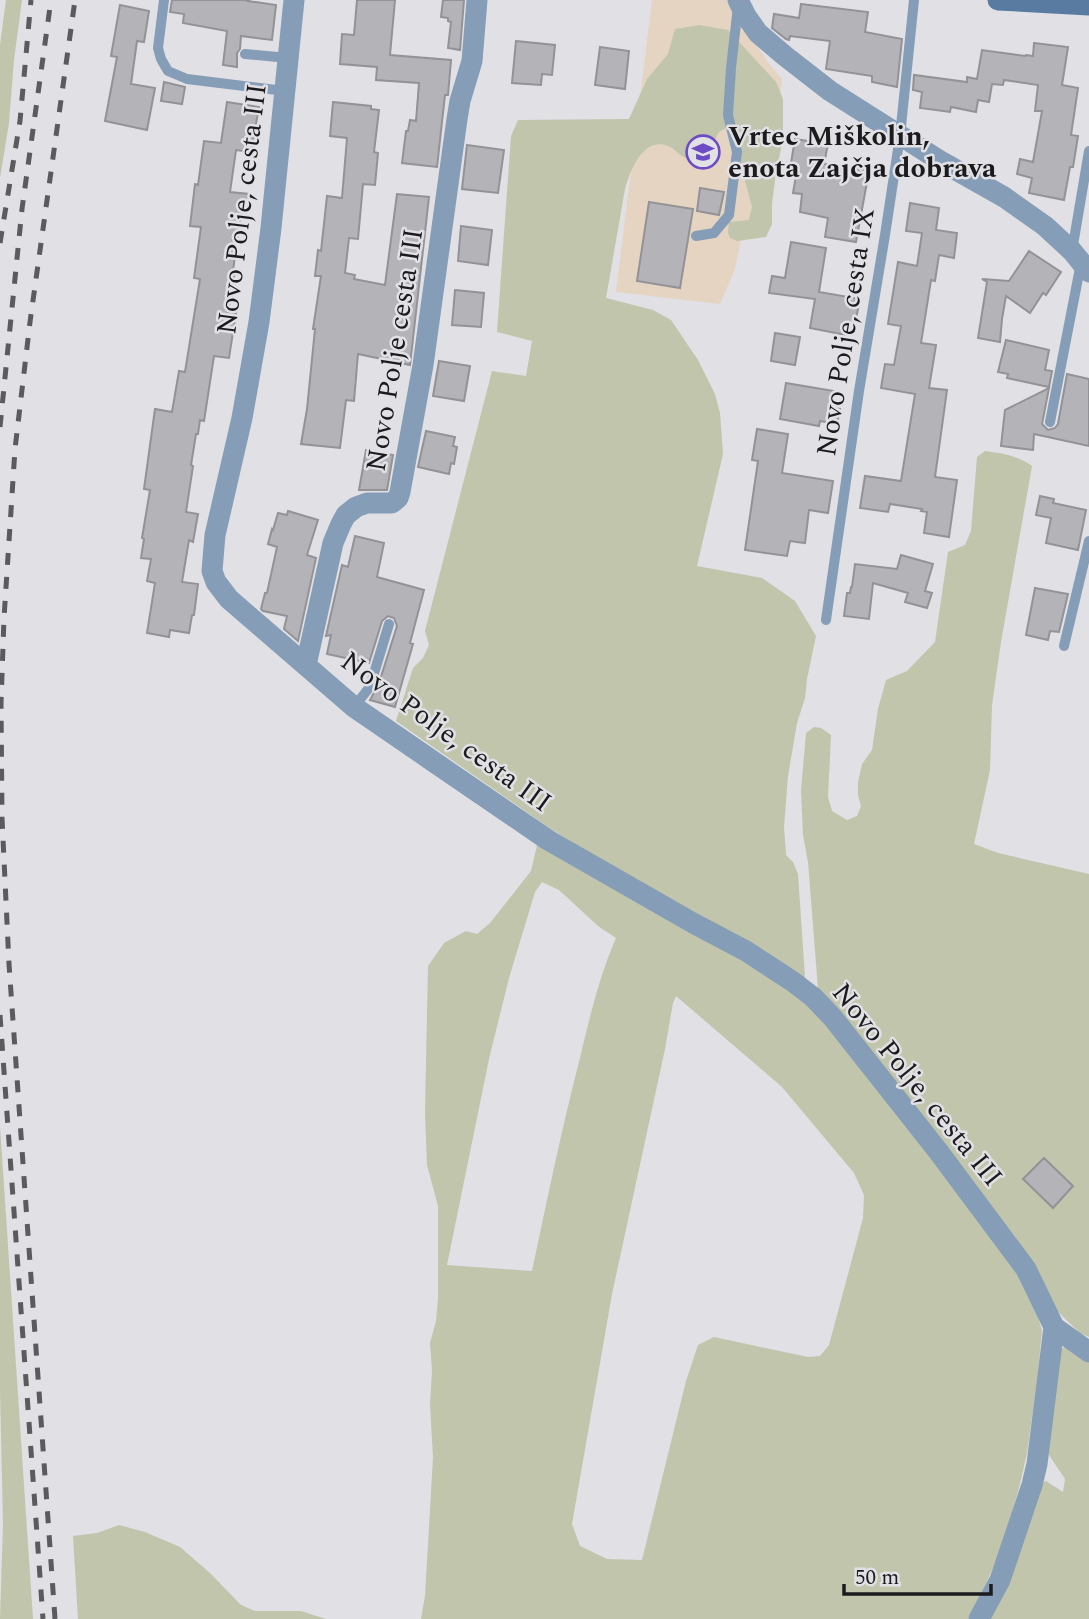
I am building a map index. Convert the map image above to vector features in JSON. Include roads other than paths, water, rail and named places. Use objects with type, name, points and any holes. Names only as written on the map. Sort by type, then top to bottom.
[{"type":"main road","points":[[998,0],[1089,5]]},
{"type":"street","name":"Novo Polje, cesta III","points":[[294,0],[268,256],[242,418],[215,536],[212,571],[216,582],[229,599],[354,707],[548,839],[746,951],[813,997],[833,1018],[938,1151],[1026,1269],[1055,1327]]},
{"type":"street","name":"Novo Polje cesta III","points":[[306,665],[333,543],[341,524],[346,515],[356,507],[367,503],[392,503],[400,492],[423,365],[460,101],[472,61],[477,0]]},
{"type":"street","points":[[738,1],[758,33],[830,91],[1004,197],[1045,226],[1081,262]]},
{"type":"street","points":[[979,1619],[1000,1580],[1032,1485],[1055,1327],[1089,1352]]},
{"type":"lane","points":[[164,0],[158,48],[168,71],[187,79],[285,91]]},
{"type":"lane","name":"Novo Polje, cesta IX","points":[[826,620],[900,136],[914,0]]},
{"type":"lane","points":[[696,236],[714,233],[729,215],[737,152],[728,115],[738,1]]},
{"type":"lane","points":[[245,54],[288,58]]},
{"type":"lane","points":[[1050,422],[1081,262],[1089,151]]},
{"type":"lane","points":[[1064,646],[1089,541]]},
{"type":"lane","points":[[354,707],[373,680],[389,624]]},
{"type":"railway","points":[[0,243],[20,121],[31,0]]},
{"type":"railway","points":[[0,427],[22,209],[51,0]]},
{"type":"railway","points":[[55,1619],[9,964],[2,818],[1,703],[15,449],[75,0]]},
{"type":"railway","points":[[0,1015],[43,1619]]},
{"type":"place","name":"Vrtec Miškolin, enota Zajčja dobrava","points":[[703,152]]}]
